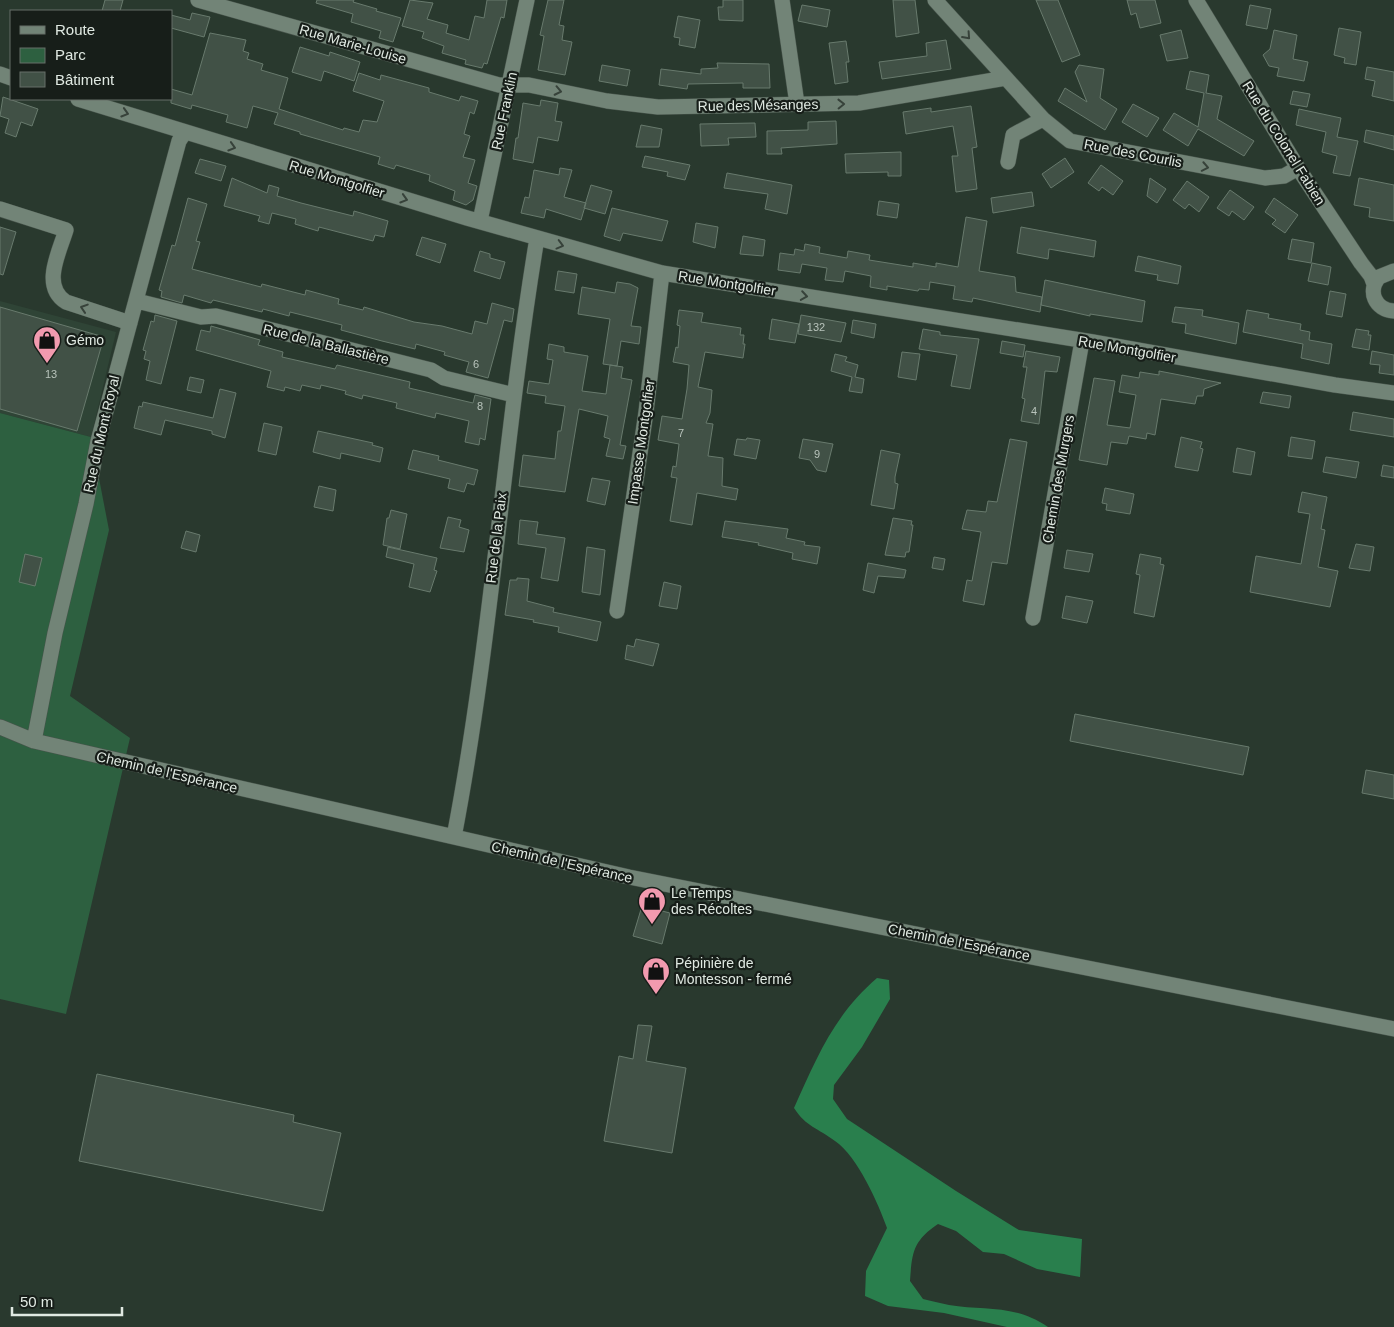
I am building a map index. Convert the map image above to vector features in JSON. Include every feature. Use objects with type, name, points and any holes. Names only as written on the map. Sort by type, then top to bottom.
[{"type":"street","name":"Rue Marie-Louise","points":[[198,0],[489,83],[510,86]]},
{"type":"street","name":"Rue Franklin","points":[[480,221],[527,0]]},
{"type":"street","points":[[782,0],[797,104]]},
{"type":"street","name":"Rue des Courlis","points":[[935,0],[1043,119],[1070,141],[1265,178],[1284,176],[1298,168]]},
{"type":"street","name":"Rue du Colonel Fabien","points":[[1196,0],[1298,168],[1371,276],[1374,284],[1374,298],[1379,306],[1392,313]]},
{"type":"street","name":"Rue des Mésanges","points":[[510,86],[530,84],[607,101],[658,107],[859,103],[1006,78]]},
{"type":"street","name":"Rue Montgolfier","points":[[81,100],[537,238],[662,273],[1394,393]]},
{"type":"street","points":[[1008,162],[1013,135],[1043,119]]},
{"type":"street","name":"Rue du Mont Royal","points":[[34,742],[55,633],[86,504],[98,441],[114,374],[137,301],[179,141],[185,132]]},
{"type":"street","points":[[0,209],[66,230],[53,274],[54,290],[58,297],[66,302],[130,323]]},
{"type":"street","name":"Rue de la Paix","points":[[454,837],[481,672],[514,395],[537,238]]},
{"type":"street","points":[[1374,284],[1382,274],[1394,271]]},
{"type":"street","name":"Impasse Montgolfier","points":[[617,611],[646,412],[662,273]]},
{"type":"street","name":"Rue de la Ballastière","points":[[137,301],[201,317],[216,316],[432,370],[444,378],[514,395]]},
{"type":"street","name":"Chemin des Murgers","points":[[1033,618],[1082,341]]},
{"type":"street","name":"Chemin de l'Espérance","points":[[0,727],[34,742],[629,877],[1394,1029]]},
{"type":"shaded area","name":"Gémo","points":[[0,301],[116,332],[91,437],[0,413]]},
{"type":"green space","points":[[0,413],[91,437],[109,530],[70,696],[130,738],[66,1014],[0,999]]},
{"type":"green space","points":[[877,978],[889,980],[890,999],[862,1047],[834,1085],[833,1099],[847,1119],[1019,1230],[1082,1239],[1080,1277],[1037,1269],[1004,1254],[983,1252],[956,1231],[938,1224],[923,1236],[915,1248],[910,1281],[923,1299],[962,1307],[1012,1312],[1036,1320],[1048,1327],[1007,1327],[944,1313],[888,1306],[865,1296],[866,1271],[887,1228],[873,1194],[852,1158],[835,1141],[803,1119],[794,1108],[819,1054],[838,1022],[862,992]]},
{"type":"building","points":[[105,0],[123,0],[120,10],[102,10]]},
{"type":"building","points":[[317,0],[354,0],[353,2],[377,9],[376,11],[401,18],[393,42],[379,38],[381,31],[351,22],[353,14],[316,3]]},
{"type":"building","points":[[410,0],[433,3],[427,19],[448,25],[446,33],[469,40],[475,16],[484,18],[487,0],[507,0],[504,18],[501,17],[487,64],[484,63],[482,68],[465,64],[466,60],[442,53],[444,46],[422,38],[424,32],[402,26]]},
{"type":"building","points":[[548,0],[564,0],[559,25],[564,26],[562,40],[572,42],[565,75],[538,70],[544,36],[540,35]]},
{"type":"building","points":[[723,0],[743,0],[743,21],[719,20],[718,7],[723,7]]},
{"type":"building","points":[[893,0],[915,0],[919,33],[896,37]]},
{"type":"building","points":[[1036,0],[1058,0],[1080,55],[1062,62]]},
{"type":"building","points":[[1127,0],[1155,0],[1161,23],[1140,28],[1136,13],[1131,15]]},
{"type":"building","points":[[802,5],[830,10],[827,27],[798,21]]},
{"type":"building","points":[[1250,5],[1271,9],[1267,29],[1246,25]]},
{"type":"building","points":[[192,13],[210,17],[204,37],[172,28],[172,15],[190,20]]},
{"type":"building","points":[[678,16],[700,20],[695,48],[679,45],[680,38],[674,37]]},
{"type":"building","points":[[1339,28],[1361,32],[1356,65],[1344,63],[1345,58],[1334,55]]},
{"type":"building","points":[[1181,30],[1188,58],[1167,61],[1160,35]]},
{"type":"building","points":[[1274,30],[1297,35],[1293,59],[1308,62],[1304,81],[1277,76],[1279,68],[1269,66],[1263,55],[1270,49]]},
{"type":"building","points":[[210,33],[246,40],[243,51],[249,53],[247,59],[263,64],[261,70],[288,78],[279,109],[343,130],[344,128],[359,132],[363,120],[377,122],[384,101],[353,91],[359,73],[380,80],[381,75],[429,88],[429,92],[459,101],[461,96],[478,101],[474,114],[470,112],[464,134],[470,136],[463,157],[475,160],[468,183],[477,186],[473,200],[466,205],[453,200],[455,191],[429,181],[430,175],[396,165],[394,169],[378,164],[380,157],[300,134],[300,132],[274,124],[278,113],[253,106],[247,128],[226,122],[228,115],[192,105],[191,109],[171,103],[172,89],[192,95]]},
{"type":"building","points":[[946,40],[951,69],[882,79],[879,62],[927,56],[926,43]]},
{"type":"building","points":[[846,41],[849,62],[846,62],[848,82],[835,84],[829,43]]},
{"type":"building","points":[[300,47],[329,56],[330,52],[360,62],[354,81],[324,71],[321,81],[292,72]]},
{"type":"building","points":[[717,63],[769,64],[770,88],[743,88],[743,83],[688,84],[687,89],[659,85],[661,69],[701,74],[701,69],[718,68]]},
{"type":"building","points":[[602,65],[630,70],[627,86],[599,81]]},
{"type":"building","points":[[1079,65],[1104,69],[1100,98],[1117,109],[1105,130],[1058,101],[1065,88],[1087,102],[1075,72]]},
{"type":"building","points":[[1367,67],[1394,72],[1394,101],[1372,96],[1375,81],[1365,79]]},
{"type":"building","points":[[1190,71],[1209,75],[1206,93],[1222,96],[1217,119],[1254,141],[1244,156],[1198,129],[1188,146],[1163,130],[1174,113],[1198,127],[1204,93],[1186,89]]},
{"type":"building","points":[[1293,91],[1310,94],[1307,107],[1290,104]]},
{"type":"building","points":[[3,97],[38,109],[32,126],[21,122],[16,137],[5,133],[9,119],[0,116]]},
{"type":"building","points":[[541,100],[558,103],[555,121],[562,122],[558,141],[538,137],[533,163],[513,159],[523,103],[540,106]]},
{"type":"building","points":[[1133,104],[1159,118],[1147,137],[1122,122]]},
{"type":"building","points":[[971,106],[977,147],[972,148],[977,189],[956,192],[952,156],[958,156],[953,126],[906,134],[903,112],[931,108],[931,112]]},
{"type":"building","points":[[1299,109],[1341,118],[1337,137],[1358,141],[1350,176],[1333,173],[1337,156],[1322,152],[1326,132],[1296,125]]},
{"type":"building","points":[[836,121],[837,144],[781,148],[782,154],[767,154],[767,131],[808,130],[808,122]]},
{"type":"building","points":[[755,123],[756,137],[728,138],[729,145],[701,146],[700,124]]},
{"type":"building","points":[[641,125],[662,129],[659,147],[636,147]]},
{"type":"building","points":[[1366,130],[1394,136],[1394,150],[1364,142]]},
{"type":"building","points":[[901,152],[901,176],[888,176],[888,172],[846,173],[845,154]]},
{"type":"building","points":[[645,156],[690,165],[685,180],[667,176],[668,172],[642,167]]},
{"type":"building","points":[[1065,158],[1074,172],[1051,188],[1042,174]]},
{"type":"building","points":[[200,159],[226,166],[221,181],[195,173]]},
{"type":"building","points":[[1101,165],[1123,181],[1113,195],[1102,187],[1099,191],[1088,183]]},
{"type":"building","points":[[560,168],[572,170],[564,197],[586,203],[581,220],[546,209],[544,218],[521,213],[525,197],[529,198],[534,170],[559,175]]},
{"type":"building","points":[[727,173],[792,185],[787,214],[765,209],[768,194],[724,188]]},
{"type":"building","points":[[232,178],[267,193],[269,185],[279,188],[277,196],[301,203],[353,216],[354,211],[388,221],[384,237],[375,235],[373,241],[319,227],[318,231],[295,224],[296,219],[272,213],[269,224],[258,221],[260,216],[224,206]]},
{"type":"building","points":[[1150,178],[1166,189],[1157,203],[1147,196]]},
{"type":"building","points":[[1359,178],[1394,185],[1394,221],[1369,217],[1370,208],[1354,205]]},
{"type":"building","points":[[1187,181],[1209,197],[1199,212],[1189,204],[1185,209],[1173,200]]},
{"type":"building","points":[[591,185],[612,191],[605,214],[584,208]]},
{"type":"building","points":[[1230,190],[1254,207],[1244,220],[1232,211],[1229,216],[1217,208]]},
{"type":"building","points":[[1032,192],[1034,206],[993,213],[991,198]]},
{"type":"building","points":[[188,198],[207,204],[196,241],[200,242],[192,269],[261,287],[262,284],[305,295],[306,290],[339,299],[338,304],[363,310],[364,307],[414,322],[442,326],[472,334],[475,321],[487,324],[492,303],[514,309],[512,322],[504,320],[488,378],[466,372],[469,362],[444,355],[445,352],[416,344],[415,349],[382,341],[341,330],[342,325],[290,312],[289,316],[263,309],[262,312],[213,300],[211,303],[184,295],[182,303],[161,297],[162,291],[159,290],[172,245],[175,246]]},
{"type":"building","points":[[1274,198],[1298,215],[1285,233],[1272,224],[1276,220],[1265,212]]},
{"type":"building","points":[[879,201],[899,204],[897,218],[877,215]]},
{"type":"building","points":[[612,208],[668,221],[662,241],[623,233],[620,241],[604,236]]},
{"type":"building","points":[[966,217],[987,221],[979,271],[1015,277],[1016,292],[1042,297],[1040,312],[973,298],[972,302],[953,299],[955,286],[930,282],[929,290],[919,289],[918,291],[887,286],[887,290],[870,287],[871,276],[845,271],[843,282],[825,280],[827,268],[802,264],[800,273],[778,270],[780,253],[794,255],[795,249],[804,251],[805,244],[820,247],[819,253],[847,258],[848,251],[870,255],[869,260],[913,267],[913,263],[936,267],[936,263],[958,267]]},
{"type":"building","points":[[696,223],[718,227],[715,248],[693,242]]},
{"type":"building","points":[[0,227],[16,232],[3,275],[0,274]]},
{"type":"building","points":[[1021,227],[1096,241],[1094,257],[1049,249],[1048,259],[1017,253]]},
{"type":"building","points":[[743,236],[765,240],[763,256],[740,254]]},
{"type":"building","points":[[422,237],[446,244],[440,263],[416,255]]},
{"type":"building","points":[[1292,239],[1314,243],[1311,263],[1288,259]]},
{"type":"building","points":[[480,251],[490,254],[490,258],[505,262],[500,279],[474,271]]},
{"type":"building","points":[[1138,256],[1181,266],[1178,284],[1157,280],[1158,275],[1135,271]]},
{"type":"building","points":[[1312,263],[1331,267],[1328,285],[1308,281]]},
{"type":"building","points":[[558,271],[577,274],[574,293],[555,290]]},
{"type":"building","points":[[1045,280],[1145,301],[1142,322],[1090,314],[1090,316],[1041,305]]},
{"type":"building","points":[[617,282],[630,284],[638,288],[631,326],[641,327],[639,344],[621,341],[617,366],[603,364],[610,319],[578,314],[582,287],[615,293]]},
{"type":"building","points":[[1330,291],[1346,294],[1342,317],[1326,314]]},
{"type":"building","name":"Gémo","points":[[0,307],[104,337],[77,431],[0,409]]},
{"type":"building","points":[[1175,307],[1203,310],[1202,316],[1239,323],[1236,344],[1185,333],[1186,324],[1172,322]]},
{"type":"building","points":[[679,310],[703,313],[701,322],[741,328],[740,335],[744,335],[743,344],[745,344],[743,358],[705,352],[698,387],[712,390],[710,413],[706,423],[713,424],[708,456],[723,458],[722,486],[738,489],[736,500],[697,493],[692,525],[670,521],[677,478],[671,477],[673,466],[676,467],[679,444],[658,440],[662,416],[682,419],[687,389],[689,365],[673,362],[676,347],[678,348],[680,326],[677,325]]},
{"type":"building","points":[[1247,310],[1269,314],[1268,318],[1301,324],[1300,330],[1310,332],[1309,340],[1332,344],[1329,364],[1301,358],[1303,344],[1243,332]]},
{"type":"building","points":[[155,315],[177,321],[161,384],[146,380],[150,361],[144,359],[146,351],[143,350],[151,321],[154,322]]},
{"type":"building","points":[[801,315],[846,323],[841,342],[798,334]]},
{"type":"building","points":[[772,319],[799,324],[795,343],[769,339]]},
{"type":"building","points":[[853,320],[876,324],[874,338],[851,333]]},
{"type":"building","points":[[211,326],[260,340],[258,345],[283,352],[282,357],[335,369],[337,365],[410,382],[409,388],[473,403],[475,395],[491,399],[485,440],[480,438],[479,445],[465,442],[469,421],[436,413],[435,418],[396,408],[397,403],[363,395],[362,399],[345,394],[346,391],[321,385],[320,389],[302,385],[300,391],[285,387],[284,391],[267,387],[271,371],[196,350],[201,330],[210,332]]},
{"type":"building","points":[[923,329],[940,332],[940,335],[979,339],[970,389],[951,386],[957,355],[919,349]]},
{"type":"building","points":[[1356,329],[1369,331],[1368,335],[1371,335],[1369,350],[1352,347]]},
{"type":"building","points":[[1002,341],[1025,345],[1023,357],[1000,353]]},
{"type":"building","points":[[549,344],[564,347],[564,352],[588,356],[582,391],[606,394],[610,365],[623,367],[621,378],[632,380],[620,445],[626,446],[623,459],[606,456],[610,439],[604,437],[608,416],[579,409],[565,492],[519,486],[523,455],[555,459],[558,431],[561,431],[565,406],[545,403],[546,396],[527,393],[529,381],[549,384],[553,360],[547,359]]},
{"type":"building","points":[[1026,351],[1060,357],[1057,372],[1045,371],[1039,424],[1021,421],[1025,399],[1022,398],[1027,367],[1023,367]]},
{"type":"building","points":[[1372,351],[1394,355],[1394,375],[1379,373],[1380,365],[1370,364]]},
{"type":"building","points":[[902,352],[920,354],[916,380],[898,377]]},
{"type":"building","points":[[835,354],[847,357],[845,361],[858,365],[855,377],[864,379],[862,393],[849,391],[852,377],[831,371]]},
{"type":"building","points":[[1159,371],[1221,383],[1204,389],[1203,396],[1197,396],[1195,404],[1161,399],[1155,435],[1147,433],[1146,439],[1129,436],[1127,444],[1111,442],[1107,465],[1079,460],[1094,378],[1115,381],[1107,425],[1130,428],[1136,395],[1119,392],[1122,375],[1139,378],[1140,372],[1159,375]]},
{"type":"building","points":[[190,377],[204,380],[201,393],[187,390]]},
{"type":"building","points":[[220,389],[236,393],[225,438],[212,434],[212,431],[165,420],[161,435],[134,428],[139,406],[142,407],[143,402],[213,418]]},
{"type":"building","points":[[1263,392],[1291,396],[1289,408],[1260,403]]},
{"type":"building","points":[[1353,412],[1394,419],[1394,437],[1350,430]]},
{"type":"building","points":[[264,423],[282,427],[276,455],[258,451]]},
{"type":"building","points":[[318,431],[373,443],[372,445],[383,448],[380,462],[341,453],[340,459],[313,452]]},
{"type":"building","points":[[1181,437],[1202,442],[1200,448],[1203,449],[1198,471],[1175,467]]},
{"type":"building","points":[[1291,437],[1315,441],[1312,459],[1288,456]]},
{"type":"building","points":[[747,438],[760,440],[756,459],[734,455],[737,439],[746,440]]},
{"type":"building","points":[[803,439],[833,444],[826,472],[817,470],[810,460],[799,458]]},
{"type":"building","points":[[1010,439],[1027,442],[1007,564],[992,562],[984,605],[963,601],[967,580],[972,581],[981,532],[962,529],[967,510],[986,512],[988,501],[997,502]]},
{"type":"building","points":[[1237,448],[1255,452],[1251,475],[1233,472]]},
{"type":"building","points":[[413,450],[439,456],[438,460],[478,470],[474,485],[467,483],[464,492],[448,488],[450,479],[408,469]]},
{"type":"building","points":[[881,450],[900,454],[895,477],[895,483],[898,484],[894,509],[871,505]]},
{"type":"building","points":[[1326,457],[1359,462],[1356,478],[1323,472]]},
{"type":"building","points":[[1383,465],[1394,467],[1394,478],[1381,476]]},
{"type":"building","points":[[592,478],[610,481],[605,505],[587,501]]},
{"type":"building","points":[[319,486],[336,490],[333,511],[314,507]]},
{"type":"building","points":[[1105,488],[1134,494],[1130,514],[1106,510],[1107,504],[1102,503]]},
{"type":"building","points":[[1302,492],[1327,497],[1321,529],[1325,530],[1318,567],[1338,571],[1330,607],[1250,592],[1256,556],[1301,564],[1310,514],[1298,512]]},
{"type":"building","points":[[391,510],[407,514],[400,549],[383,545],[387,518],[389,518]]},
{"type":"building","points":[[448,517],[461,520],[459,527],[469,530],[464,552],[440,548]]},
{"type":"building","points":[[893,518],[912,521],[909,552],[906,552],[905,557],[885,555]]},
{"type":"building","points":[[520,520],[538,522],[536,534],[565,538],[558,581],[541,578],[546,548],[518,544]]},
{"type":"building","points":[[725,521],[788,529],[786,538],[805,542],[804,545],[820,547],[817,564],[792,559],[793,553],[758,545],[759,543],[722,537]]},
{"type":"building","points":[[186,531],[200,535],[196,552],[181,548]]},
{"type":"building","points":[[1356,544],[1374,547],[1370,571],[1349,568]]},
{"type":"building","points":[[388,547],[437,558],[434,570],[437,571],[430,592],[409,587],[414,564],[386,557]]},
{"type":"building","points":[[587,547],[605,550],[600,595],[582,592]]},
{"type":"building","points":[[1067,550],[1093,554],[1089,572],[1064,568]]},
{"type":"building","points":[[25,554],[42,558],[35,586],[19,582]]},
{"type":"building","points":[[1140,554],[1161,558],[1160,564],[1164,565],[1154,617],[1134,613],[1140,575],[1136,574]]},
{"type":"building","points":[[934,557],[945,559],[943,570],[932,568]]},
{"type":"building","points":[[868,563],[906,570],[904,578],[878,576],[874,593],[863,590]]},
{"type":"building","points":[[517,578],[529,579],[527,601],[554,608],[553,612],[601,622],[597,641],[558,632],[559,627],[505,615],[510,580],[517,580]]},
{"type":"building","points":[[664,582],[681,586],[677,609],[659,606]]},
{"type":"building","points":[[1066,596],[1093,601],[1087,623],[1062,618]]},
{"type":"building","points":[[636,639],[659,644],[653,666],[625,659],[627,645],[634,647]]},
{"type":"building","points":[[1075,714],[1249,747],[1243,775],[1070,741]]},
{"type":"building","points":[[1366,770],[1394,775],[1394,799],[1362,793]]},
{"type":"building","name":"Le Temps des Récoltes","points":[[642,906],[670,913],[662,944],[633,936]]},
{"type":"building","points":[[638,1025],[652,1026],[646,1061],[686,1068],[672,1153],[604,1141],[619,1056],[633,1059]]},
{"type":"building","points":[[97,1074],[294,1115],[293,1122],[341,1133],[323,1211],[79,1161]]},
{"type":"place","name":"Gémo","points":[[47,364]]},
{"type":"place","name":"Le Temps des Récoltes","points":[[652,925]]},
{"type":"place","name":"Pépinière de Montesson - fermé","points":[[656,995]]}]
